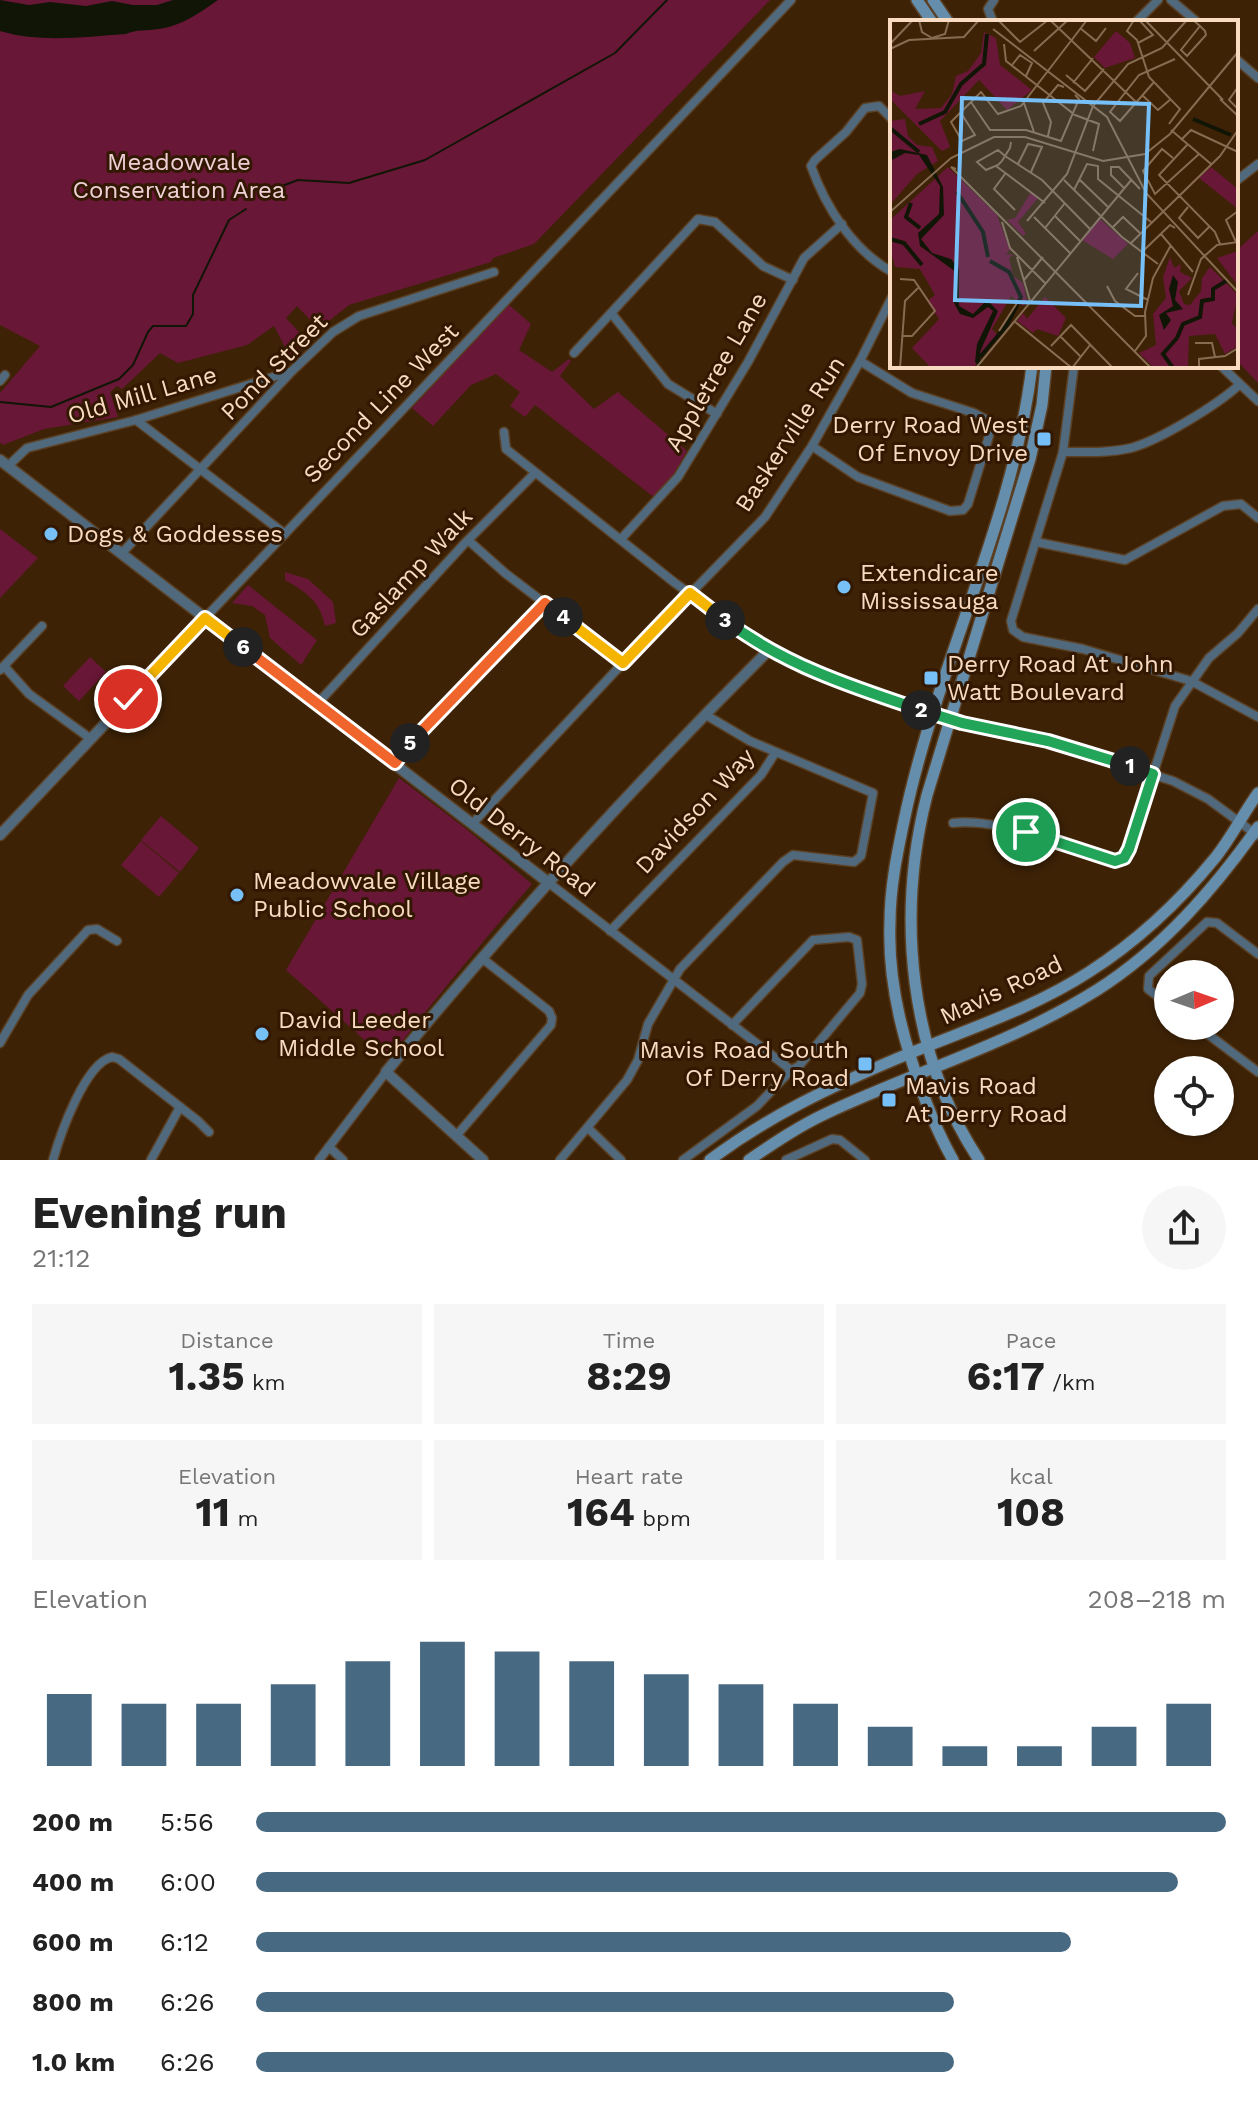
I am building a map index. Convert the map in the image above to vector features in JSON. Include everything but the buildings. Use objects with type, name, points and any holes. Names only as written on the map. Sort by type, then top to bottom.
[{"type":"main road","points":[[917,0],[931,20]]},
{"type":"main road","points":[[933,0],[947,20]]},
{"type":"main road","points":[[953,1160],[928,1109],[909,1054],[890,956],[890,922],[898,846],[910,792],[1015,456],[1028,401],[1032,368]]},
{"type":"main road","points":[[979,1160],[948,1102],[928,1046],[912,964],[911,890],[919,824],[1030,459],[1042,405],[1046,368]]},
{"type":"main road","name":"Mavis Road","points":[[710,1160],[791,1106],[1035,1003],[1089,973],[1126,946],[1171,905],[1215,858],[1258,793]]},
{"type":"main road","name":"Mavis Road","points":[[749,1160],[790,1132],[826,1113],[1042,1021],[1099,989],[1197,907],[1257,832]]},
{"type":"street","name":"Second Line West","points":[[0,835],[791,0]]},
{"type":"street","points":[[992,20],[988,9],[994,0]]},
{"type":"street","points":[[1138,20],[1158,0]]},
{"type":"street","points":[[1171,0],[1195,20]]},
{"type":"street","points":[[1238,61],[1258,78]]},
{"type":"street","points":[[890,117],[879,106],[865,108],[846,132],[811,166],[842,224],[866,255],[890,271]]},
{"type":"street","points":[[1238,179],[1258,164]]},
{"type":"street","points":[[574,353],[676,240],[702,218],[715,222],[763,266],[793,280]]},
{"type":"street","name":"Appletree Lane","points":[[621,539],[678,477],[804,258],[842,224]]},
{"type":"street","name":"Pond Street","points":[[122,553],[292,371],[333,332],[359,316],[494,272]]},
{"type":"street","name":"Baskerville Run","points":[[472,824],[765,517],[812,446],[890,301]]},
{"type":"street","points":[[612,314],[668,384],[717,414]]},
{"type":"street","points":[[812,446],[858,477],[886,488],[950,511],[963,510],[968,504],[989,436],[987,420],[912,393],[860,361]]},
{"type":"street","points":[[1074,368],[1063,452],[1011,621],[1016,633],[1191,681],[1258,717]]},
{"type":"street","points":[[1223,368],[1258,401]]},
{"type":"street","name":"Old Mill Lane","points":[[4,463],[27,448],[136,420],[292,371]]},
{"type":"street","points":[[1063,452],[1115,451],[1138,446],[1223,400],[1239,385]]},
{"type":"street","points":[[136,420],[285,534]]},
{"type":"street","points":[[504,432],[506,449],[535,473],[690,593],[769,650],[806,670],[932,714],[1048,741],[1153,774],[1191,788],[1257,832]]},
{"type":"street","name":"Old Derry Road","points":[[4,463],[791,1070]]},
{"type":"street","name":"Gaslamp Walk","points":[[318,703],[468,540],[535,473]]},
{"type":"street","points":[[1036,542],[1125,560],[1223,506],[1241,504],[1258,518]]},
{"type":"street","points":[[468,540],[623,663]]},
{"type":"street","points":[[395,763],[545,603]]},
{"type":"street","points":[[953,823],[967,822],[1026,832],[1115,861],[1124,858],[1175,706],[1209,658],[1238,633],[1258,609]]},
{"type":"street","points":[[42,626],[2,668],[29,694],[91,739]]},
{"type":"street","points":[[319,1160],[424,1024],[549,883],[769,650]]},
{"type":"street","points":[[560,1160],[627,1080],[638,1060],[648,1024],[680,969],[793,855],[854,862],[861,856],[873,793],[775,753],[706,715]]},
{"type":"street","name":"Davidson Way","points":[[610,931],[761,775],[775,753]]},
{"type":"street","points":[[1166,960],[1207,922],[1217,923],[1258,954]]},
{"type":"street","points":[[0,1043],[28,995],[88,930],[97,929],[117,941]]},
{"type":"street","points":[[683,1160],[757,1106],[791,1070],[799,1066],[860,993],[862,984],[857,940],[849,937],[813,940],[732,1025]]},
{"type":"street","points":[[457,1135],[551,1025],[549,1011],[483,959]]},
{"type":"street","points":[[1154,971],[1149,976],[1148,989],[1154,994]]},
{"type":"street","points":[[1216,1040],[1258,1072]]},
{"type":"street","points":[[53,1160],[65,1119],[104,1058],[119,1059],[209,1132]]},
{"type":"street","points":[[386,1072],[483,1160]]},
{"type":"street","points":[[151,1160],[180,1107]]},
{"type":"street","points":[[588,1128],[621,1160]]},
{"type":"street","points":[[786,1160],[832,1139],[840,1140],[865,1160]]},
{"type":"street","points":[[329,1147],[343,1160]]},
{"type":"green space","name":"Meadowvale Conservation Area","points":[[0,0],[770,0],[534,244],[493,258],[491,262],[349,305],[319,329],[297,306],[286,318],[307,341],[290,357],[274,326],[247,345],[178,363],[160,353],[122,389],[117,386],[110,392],[118,417],[44,429],[3,445],[0,442],[0,393],[40,346],[0,325]]},
{"type":"green space","points":[[1258,231],[1258,383],[1238,362],[1238,249]]},
{"type":"green space","points":[[508,304],[531,324],[519,350],[552,372],[569,359],[571,361],[560,376],[594,409],[618,392],[687,451],[655,498],[535,405],[525,417],[510,406],[520,392],[496,374],[471,385],[433,426],[412,408]]},
{"type":"green space","points":[[0,529],[38,558],[0,598]]},
{"type":"green space","points":[[285,572],[308,579],[333,602],[336,623],[325,626],[316,604],[306,593],[285,580]]},
{"type":"green space","points":[[248,585],[317,640],[301,665],[270,638],[265,615],[252,606],[232,603]]},
{"type":"green space","points":[[90,657],[106,672],[79,701],[63,686]]},
{"type":"green space","points":[[399,778],[532,884],[387,1060],[286,970]]},
{"type":"green space","points":[[161,816],[199,848],[180,872],[141,840]]},
{"type":"green space","points":[[141,841],[179,873],[159,897],[121,865]]},
{"type":"shaded area","points":[[0,0],[29,5],[50,2],[86,6],[112,1],[157,5],[173,0],[218,0],[190,18],[155,30],[62,38],[31,37],[0,31]]},
{"type":"waterway","points":[[271,193],[298,180],[349,183],[425,160],[615,53],[667,0]]},
{"type":"waterway","points":[[0,402],[51,407],[119,379],[133,365],[153,326],[186,326],[193,314],[193,295],[229,220],[246,209]]},
{"type":"place","name":"Derry Road West Of Envoy Drive","points":[[1044,439]]},
{"type":"place","name":"Dogs & Goddesses","points":[[51,534]]},
{"type":"place","name":"Extendicare Mississauga","points":[[844,587]]},
{"type":"place","name":"Derry Road At John Watt Boulevard","points":[[931,678]]},
{"type":"place","name":"Meadowvale Village Public School","points":[[237,895]]},
{"type":"place","name":"David Leeder Middle School","points":[[262,1034]]},
{"type":"place","name":"Mavis Road South Of Derry Road","points":[[865,1064]]},
{"type":"place","name":"Mavis Road At Derry Road","points":[[889,1100]]},
{"type":"route","points":[[128,699],[205,618],[395,763],[545,603],[623,663],[690,593],[728,623],[806,670],[962,723],[1048,741],[1153,774],[1129,849],[1120,860],[1026,832]]}]
